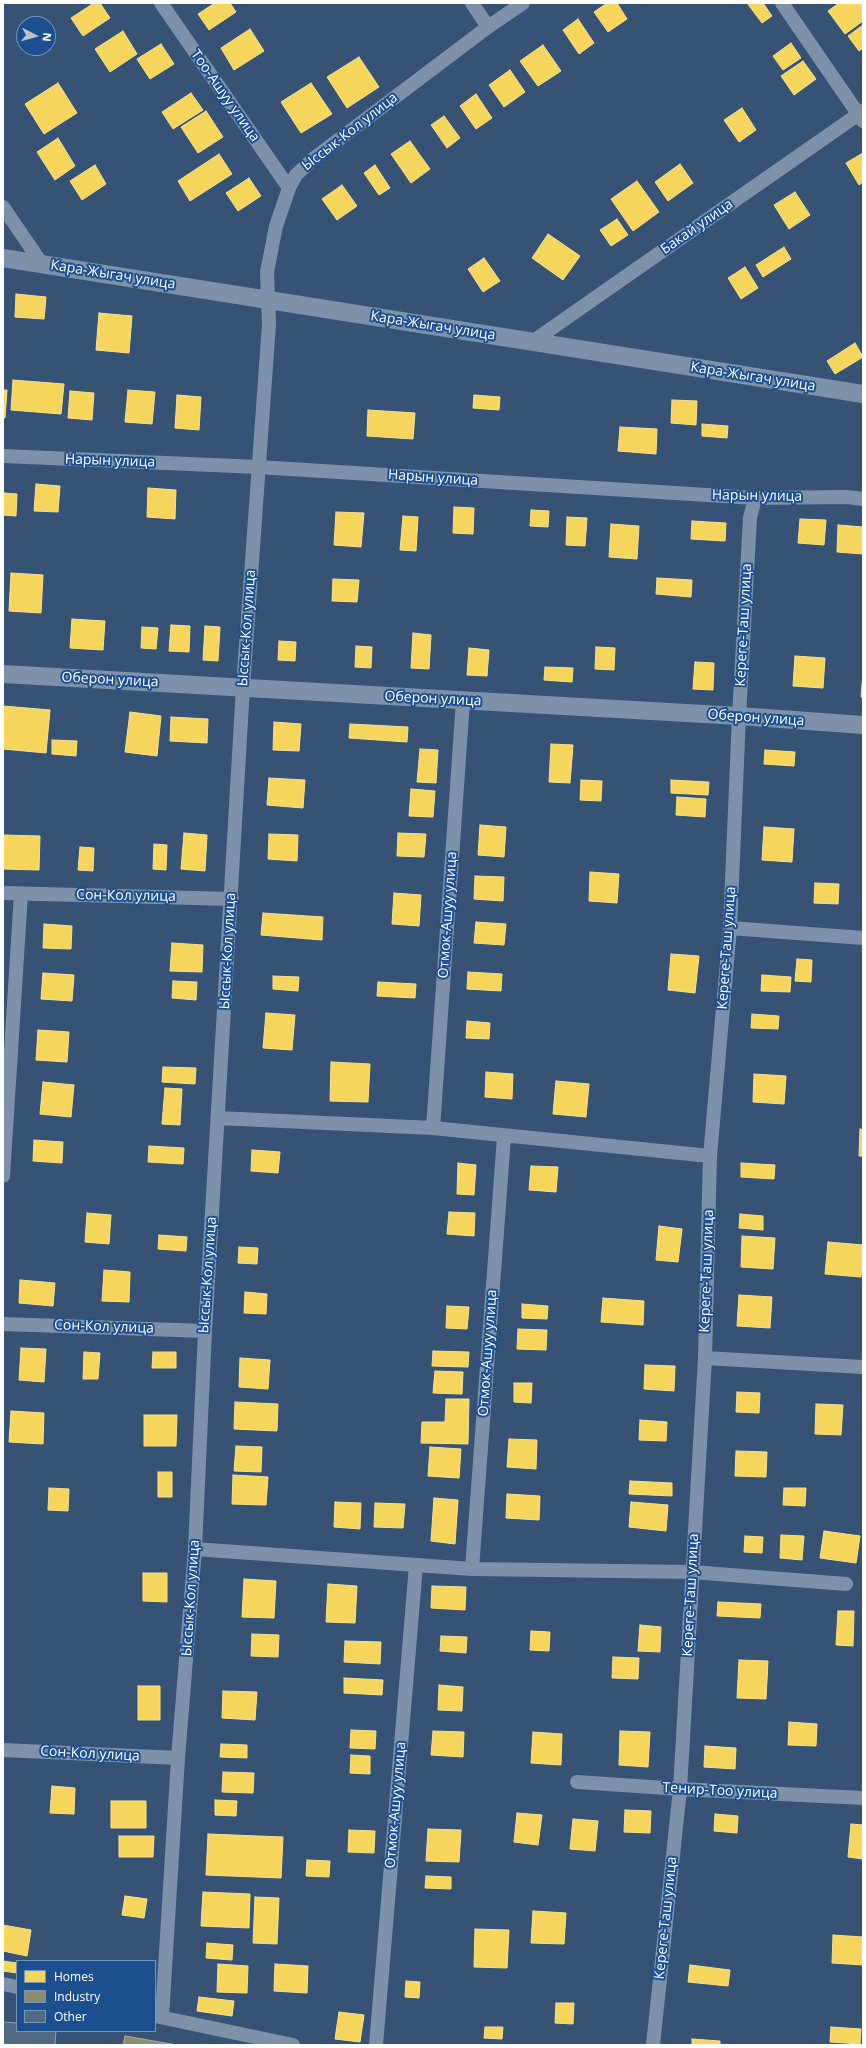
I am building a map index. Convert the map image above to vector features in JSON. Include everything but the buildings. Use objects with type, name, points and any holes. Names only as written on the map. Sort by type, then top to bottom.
[{"type":"street","name":"Тоо-Ашуу улица","points":[[160,3],[289,188]]},
{"type":"street","points":[[472,3],[488,27]]},
{"type":"street","name":"Ыссык-Кол улица","points":[[158,2016],[195,1549],[205,1331],[232,899],[243,687],[269,324],[267,272],[276,226],[289,188],[296,175],[313,159],[488,27],[523,3]]},
{"type":"street","points":[[782,3],[861,116]]},
{"type":"street","name":"Бакай улица","points":[[532,342],[861,116]]},
{"type":"street","points":[[3,206],[42,264]]},
{"type":"street","name":"Кара-Жыгач улица","points":[[3,258],[863,394]]},
{"type":"street","name":"Нарын улица","points":[[3,456],[258,467],[755,498],[847,497],[863,499]]},
{"type":"street","name":"Кереге-Таш улица","points":[[653,2045],[680,1789],[705,1358],[710,1156],[730,928],[739,716],[750,518],[755,498]]},
{"type":"street","name":"Оберон улица","points":[[3,674],[739,716],[863,725]]},
{"type":"street","name":"Отмок-Ашуу улица","points":[[433,1128],[464,701]]},
{"type":"street","name":"Сон-Кол улица","points":[[3,893],[232,899]]},
{"type":"street","points":[[3,1176],[21,894]]},
{"type":"street","points":[[730,928],[863,938]]},
{"type":"street","points":[[218,1118],[433,1128],[504,1137],[710,1156]]},
{"type":"street","name":"Отмок-Ашуу улица","points":[[472,1569],[504,1137]]},
{"type":"street","name":"Сон-Кол улица","points":[[3,1324],[205,1331]]},
{"type":"street","points":[[705,1358],[863,1367]]},
{"type":"street","points":[[195,1549],[472,1569],[692,1572],[846,1584]]},
{"type":"street","name":"Отмок-Ашуу улица","points":[[376,2045],[416,1565]]},
{"type":"street","name":"Сон-Кол улица","points":[[3,1750],[178,1758]]},
{"type":"street","name":"Тенир-Тоо улица","points":[[577,1782],[680,1789],[863,1798]]},
{"type":"street","points":[[3,1984],[16,1987]]},
{"type":"street","points":[[158,2016],[293,2045]]}]
